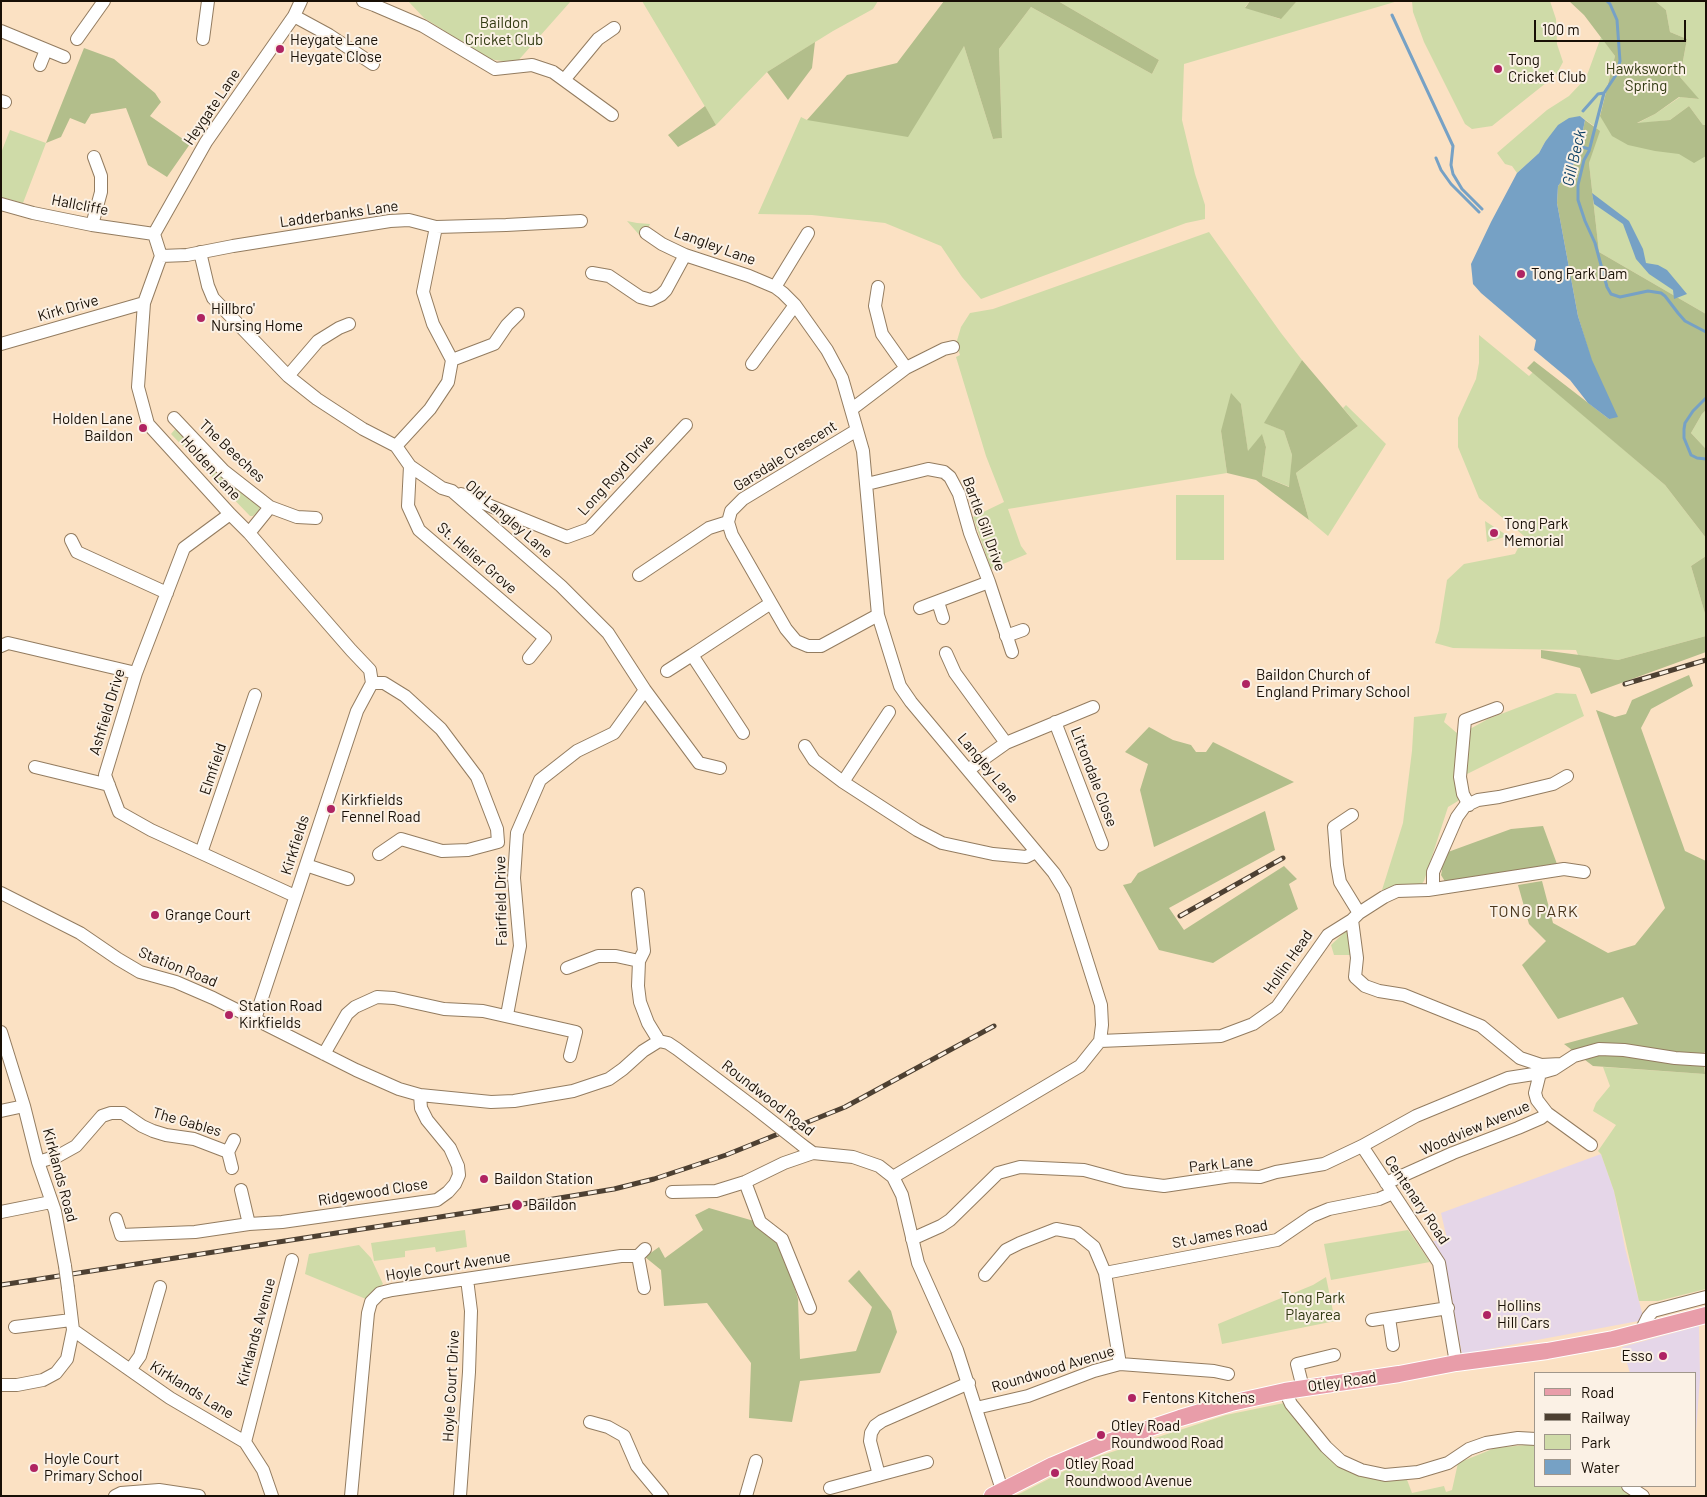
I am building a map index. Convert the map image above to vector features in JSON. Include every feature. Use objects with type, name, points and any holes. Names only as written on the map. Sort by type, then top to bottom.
[{"type":"main road","name":"Otley Road","points":[[1000,1494],[1053,1465],[1133,1433],[1222,1406],[1285,1391],[1399,1374],[1456,1363],[1547,1351],[1612,1339],[1706,1314]]},
{"type":"street","points":[[203,39],[208,1]]},
{"type":"street","name":"Heygate Lane","points":[[154,234],[206,142],[294,16],[301,1]]},
{"type":"street","points":[[363,1],[423,26],[495,69],[532,64],[552,72],[612,115]]},
{"type":"street","points":[[77,39],[101,3]]},
{"type":"street","points":[[294,16],[329,35],[373,64]]},
{"type":"street","points":[[564,80],[598,39],[614,28]]},
{"type":"street","points":[[1,31],[64,57]]},
{"type":"street","points":[[40,65],[46,50]]},
{"type":"street","points":[[92,225],[101,192],[101,176],[94,157]]},
{"type":"street","name":"Hallcliffe","points":[[1,204],[33,213],[92,225],[154,234]]},
{"type":"street","name":"Ladderbanks Lane","points":[[161,256],[187,255],[390,221],[409,220],[436,226],[506,225],[581,220]]},
{"type":"street","points":[[396,446],[430,409],[448,382],[452,360],[433,324],[423,292],[436,226]]},
{"type":"street","name":"Langley Lane","points":[[646,233],[662,244],[685,255],[749,276],[775,287],[794,305],[835,362],[852,409],[864,458],[878,615],[900,686],[1054,873],[1065,891],[1101,1005],[1102,1025],[1100,1041]]},
{"type":"street","points":[[775,287],[808,233]]},
{"type":"street","points":[[154,234],[161,256]]},
{"type":"street","name":"Old Langley Lane","points":[[200,252],[208,286],[213,298],[288,376],[317,399],[363,429],[396,446],[410,466],[442,488],[452,491],[561,586],[608,633],[644,690],[699,763],[720,768]]},
{"type":"street","points":[[599,277],[615,279],[640,298],[644,305],[657,298],[666,290],[685,255]]},
{"type":"street","name":"Holden Lane","points":[[161,256],[144,303],[138,387],[148,424],[230,514],[250,533],[370,670],[372,683]]},
{"type":"street","points":[[878,287],[875,306],[882,334],[906,368]]},
{"type":"street","name":"Kirk Drive","points":[[1,344],[144,303]]},
{"type":"street","points":[[752,364],[794,305]]},
{"type":"street","points":[[452,360],[494,344],[507,325],[518,314]]},
{"type":"street","points":[[288,376],[318,341],[349,324]]},
{"type":"street","points":[[852,409],[906,368],[944,349],[953,347]]},
{"type":"street","name":"The Beeches","points":[[174,418],[224,470],[270,507],[297,517],[316,518]]},
{"type":"street","name":"Long Royd Drive","points":[[452,491],[567,537],[589,529],[686,425]]},
{"type":"street","name":"Garsdale Crescent","points":[[728,522],[731,511],[744,499],[858,430]]},
{"type":"street","name":"St. Helier Grove","points":[[410,466],[408,506],[419,530],[545,638],[530,658]]},
{"type":"street","name":"Bartle Gill Drive","points":[[867,484],[928,469],[944,472],[950,477],[959,494],[970,533],[989,582],[1012,652]]},
{"type":"street","points":[[250,533],[270,507]]},
{"type":"street","name":"Ashfield Drive","points":[[230,514],[184,548],[136,673],[105,774],[119,812],[151,830],[295,896]]},
{"type":"street","points":[[639,575],[709,528],[728,522],[732,535],[771,604],[786,629],[796,641],[808,646],[820,646],[878,615]]},
{"type":"street","points":[[71,540],[77,552],[167,593]]},
{"type":"street","points":[[920,608],[989,582]]},
{"type":"street","points":[[938,602],[944,618]]},
{"type":"street","points":[[667,671],[771,604]]},
{"type":"street","points":[[1006,636],[1023,630]]},
{"type":"street","points":[[1,646],[8,644],[136,673]]},
{"type":"street","points":[[946,653],[955,673],[1006,743]]},
{"type":"street","points":[[692,655],[743,733]]},
{"type":"street","points":[[372,683],[384,683],[405,696],[441,729],[477,777],[497,829],[498,842],[468,850],[442,851],[401,839],[379,854]]},
{"type":"street","name":"Kirkfields","points":[[255,1019],[357,712],[372,683]]},
{"type":"street","name":"Fairfield Drive","points":[[507,1015],[520,946],[514,878],[517,833],[540,780],[577,751],[614,733],[644,690]]},
{"type":"street","name":"Elmfield","points":[[201,853],[255,695]]},
{"type":"street","points":[[968,770],[1006,743],[1093,707]]},
{"type":"street","points":[[1469,805],[1463,794],[1460,777],[1465,720],[1497,708]]},
{"type":"street","points":[[843,782],[889,712]]},
{"type":"street","name":"Littondale Close","points":[[1055,722],[1102,844]]},
{"type":"street","points":[[805,746],[814,760],[843,782],[917,830],[942,843],[993,854],[1026,857],[1036,852]]},
{"type":"street","points":[[34,767],[108,785]]},
{"type":"street","points":[[1433,889],[1433,872],[1457,817],[1469,805],[1478,800],[1499,798],[1553,784],[1567,776]]},
{"type":"street","points":[[1352,815],[1334,827],[1336,865],[1340,882],[1355,916],[1357,958],[1355,978],[1365,986],[1379,991],[1404,995],[1482,1026],[1520,1058],[1541,1065],[1561,1064]]},
{"type":"street","points":[[306,865],[348,879]]},
{"type":"street","name":"Hollin Head","points":[[1100,1041],[1221,1036],[1253,1024],[1276,1007],[1328,935],[1384,897],[1397,891],[1433,889],[1564,869],[1584,872]]},
{"type":"street","name":"Station Road","points":[[1,893],[80,933],[140,972],[176,982],[213,998],[379,1080],[399,1089],[420,1095],[491,1102],[514,1101],[573,1091],[609,1079],[643,1051],[659,1041]]},
{"type":"street","points":[[638,894],[644,951],[639,961],[638,986],[640,1002],[648,1022],[659,1041]]},
{"type":"street","points":[[567,968],[598,956],[616,956],[639,961]]},
{"type":"street","points":[[324,1054],[348,1014],[355,1007],[377,998],[394,998],[444,1009],[483,1011],[507,1015],[576,1032],[570,1056]]},
{"type":"street","name":"Kirklands Road","points":[[1,1032],[24,1106],[38,1162],[55,1211],[65,1266],[72,1325],[67,1359],[56,1373],[43,1380],[16,1385],[1,1385]]},
{"type":"street","name":"Roundwood Road","points":[[659,1041],[668,1043],[677,1049],[813,1153],[853,1157],[879,1166],[894,1177]]},
{"type":"street","points":[[1000,1494],[969,1383],[957,1350],[918,1264],[902,1195],[894,1177],[1080,1066],[1100,1041]]},
{"type":"street","name":"Park Lane","points":[[912,1239],[950,1220],[998,1173],[1020,1167],[1084,1170],[1125,1181],[1164,1186],[1231,1176],[1260,1177],[1276,1172],[1324,1164],[1362,1146],[1416,1116],[1508,1078],[1540,1074],[1574,1056],[1599,1049],[1624,1050],[1676,1058],[1706,1060]]},
{"type":"street","points":[[1540,1074],[1535,1093],[1537,1100],[1547,1113],[1591,1145]]},
{"type":"street","name":"Ridgewood Close","points":[[116,1219],[121,1234],[195,1232],[437,1200],[455,1184],[459,1175],[457,1160],[450,1148],[426,1120],[420,1095]]},
{"type":"street","points":[[1,1111],[24,1106]]},
{"type":"street","name":"The Gables","points":[[38,1162],[58,1156],[76,1146],[102,1116],[111,1113],[123,1113],[153,1131],[194,1139],[228,1152]]},
{"type":"street","name":"Woodview Avenue","points":[[1390,1188],[1453,1153],[1526,1125],[1547,1113]]},
{"type":"street","name":"The Gables","points":[[232,1168],[228,1152],[234,1140]]},
{"type":"street","name":"Centenary Road","points":[[1362,1146],[1439,1263],[1456,1363]]},
{"type":"street","points":[[672,1192],[716,1191],[745,1182],[784,1163],[813,1153]]},
{"type":"street","points":[[745,1182],[760,1222],[782,1239],[810,1308]]},
{"type":"street","name":"St James Road","points":[[1105,1273],[1277,1240],[1312,1216],[1329,1209],[1379,1199],[1390,1188]]},
{"type":"street","points":[[241,1190],[250,1224]]},
{"type":"street","points":[[1,1212],[51,1202]]},
{"type":"street","points":[[985,1274],[1006,1250],[1056,1229],[1077,1233],[1094,1248],[1105,1273],[1120,1364]]},
{"type":"street","name":"Hoyle Court Avenue","points":[[351,1496],[368,1313],[371,1302],[380,1294],[386,1291],[642,1253],[644,1288]]},
{"type":"street","name":"Kirklands Avenue","points":[[245,1442],[292,1260]]},
{"type":"street","name":"Hoyle Court Drive","points":[[460,1496],[471,1320],[467,1279]]},
{"type":"street","points":[[130,1370],[140,1356],[160,1287]]},
{"type":"street","points":[[1641,1331],[1653,1311],[1706,1297]]},
{"type":"street","points":[[1372,1320],[1448,1308]]},
{"type":"street","points":[[1389,1318],[1393,1346]]},
{"type":"street","points":[[15,1327],[72,1325]]},
{"type":"street","name":"Kirklands Lane","points":[[72,1325],[170,1398],[245,1442],[263,1470],[272,1496]]},
{"type":"street","points":[[1303,1388],[1298,1364],[1334,1355]]},
{"type":"street","name":"Roundwood Avenue","points":[[976,1408],[1028,1396],[1094,1371],[1120,1364],[1214,1371],[1228,1374]]},
{"type":"street","points":[[879,1475],[870,1441],[871,1432],[875,1426],[882,1421],[969,1383]]},
{"type":"street","points":[[1285,1391],[1291,1404],[1326,1447],[1341,1461],[1361,1470],[1386,1475],[1418,1472],[1448,1463],[1469,1449],[1486,1443],[1518,1438],[1534,1439]]},
{"type":"street","points":[[590,1422],[608,1427],[624,1436],[637,1466],[662,1496]]},
{"type":"street","points":[[746,1496],[756,1461]]},
{"type":"street","points":[[830,1488],[927,1462]]},
{"type":"street","points":[[1630,1487],[1643,1496]]},
{"type":"street","points":[[115,1496],[121,1493],[159,1490],[199,1496]]},
{"type":"shaded area","points":[[1601,1154],[1614,1191],[1625,1248],[1644,1320],[1462,1354],[1442,1256],[1433,1241],[1447,1239],[1441,1213]]},
{"type":"shaded area","points":[[1699,1326],[1700,1378],[1697,1418],[1697,1372],[1630,1372],[1622,1347]]},
{"type":"green space","name":"Baildon Cricket Club","points":[[408,1],[571,1],[516,63],[488,58],[424,18]]},
{"type":"green space","points":[[642,1],[878,1],[873,9],[833,31],[767,72],[716,125]]},
{"type":"green space","points":[[944,1],[1058,1],[1159,60],[1152,74],[1031,7],[999,49],[1002,138],[993,139],[964,46],[908,137],[807,120],[847,75],[897,63]]},
{"type":"green space","points":[[1058,1],[1250,1],[1245,7],[1280,19],[1297,1],[1398,1],[1184,64],[1182,120],[1195,174],[1205,205],[1205,219],[1186,223],[981,299],[962,277],[941,246],[885,223],[812,215],[758,214],[801,117],[807,120],[964,46],[993,139],[1002,138],[999,49],[1031,7],[1152,74],[1159,60]]},
{"type":"green space","points":[[1250,1],[1297,1],[1281,19],[1245,8]]},
{"type":"green space","name":"Tong Cricket Club","points":[[1412,1],[1550,1],[1556,19],[1557,44],[1563,62],[1556,75],[1492,126],[1472,129],[1465,124],[1424,42],[1413,12]]},
{"type":"green space","name":"Hawksworth Spring","points":[[1569,1],[1655,1],[1666,10],[1670,32],[1687,39],[1680,77],[1699,99],[1679,97],[1655,114],[1637,123],[1670,120],[1689,106],[1703,125],[1706,125],[1706,156],[1694,163],[1679,154],[1628,145],[1612,136],[1600,116],[1615,56],[1584,15]]},
{"type":"green space","points":[[1655,1],[1706,1],[1706,314],[1599,252],[1589,163],[1597,128],[1580,116],[1545,142],[1539,153],[1517,173],[1512,166],[1505,164],[1497,153],[1547,110],[1569,96],[1586,78],[1601,37],[1615,56],[1600,115],[1609,130],[1703,125],[1689,106],[1670,120],[1636,124],[1680,97],[1698,99],[1680,77],[1687,39],[1670,32],[1666,10]]},
{"type":"green space","points":[[815,42],[812,68],[788,100],[767,72]]},
{"type":"green space","points":[[84,48],[114,59],[155,93],[161,102],[150,116],[190,144],[167,177],[148,165],[126,108],[91,114],[85,124],[70,118],[61,137],[46,143]]},
{"type":"green space","points":[[705,106],[716,125],[678,147],[668,135]]},
{"type":"green space","points":[[1585,120],[1600,131],[1589,163],[1599,252],[1706,314],[1706,410],[1691,433],[1706,449],[1706,538],[1665,485],[1527,368],[1534,361],[1609,419],[1578,316],[1557,203],[1558,186],[1572,168],[1579,150]]},
{"type":"green space","points":[[10,130],[46,143],[23,203],[1,197],[1,153]]},
{"type":"green space","points":[[627,221],[637,223],[650,224],[642,238]]},
{"type":"green space","points":[[1209,232],[1302,360],[1265,423],[1284,431],[1292,455],[1290,487],[1262,476],[1266,447],[1262,435],[1248,452],[1241,404],[1221,431],[1227,473],[1008,509],[1021,546],[1027,554],[991,569],[973,517],[1004,502],[986,456],[956,357],[960,355],[956,344],[961,327],[970,313],[993,309]]},
{"type":"green space","points":[[1479,335],[1529,376],[1533,372],[1665,485],[1706,538],[1706,556],[1691,566],[1706,617],[1706,636],[1618,660],[1578,655],[1576,650],[1453,648],[1435,643],[1447,580],[1464,564],[1515,554],[1524,536],[1479,498],[1458,447],[1458,418],[1476,379],[1479,363]]},
{"type":"green space","points":[[1302,360],[1358,426],[1296,473],[1309,520],[1256,480],[1227,473],[1221,431],[1231,393],[1241,404],[1248,451],[1262,434],[1266,447],[1262,476],[1289,487],[1292,455],[1284,431],[1264,423]]},
{"type":"green space","points":[[1346,405],[1386,444],[1328,536],[1309,520],[1296,473],[1358,426],[1343,408]]},
{"type":"green space","points":[[1706,410],[1706,449],[1691,433]]},
{"type":"green space","points":[[177,427],[260,506],[253,516],[250,516],[171,434]]},
{"type":"green space","points":[[1176,495],[1224,495],[1224,560],[1176,560]]},
{"type":"green space","points":[[1485,521],[1508,536],[1487,542]]},
{"type":"green space","points":[[1706,556],[1706,617],[1691,566]]},
{"type":"green space","points":[[1706,636],[1706,652],[1591,694],[1580,668],[1541,658],[1541,650],[1618,660]]},
{"type":"green space","points":[[1689,675],[1693,686],[1651,709],[1641,728],[1685,851],[1706,861],[1706,1051],[1703,1054],[1705,1074],[1593,1066],[1564,1044],[1638,1024],[1623,997],[1558,1019],[1522,965],[1546,941],[1529,924],[1518,885],[1542,881],[1553,923],[1608,953],[1635,945],[1665,908],[1596,710],[1615,717],[1626,714],[1632,700]]},
{"type":"green space","points":[[1556,693],[1576,694],[1584,716],[1465,775],[1468,730],[1488,719]]},
{"type":"green space","points":[[1447,713],[1444,722],[1458,734],[1458,801],[1448,807],[1424,881],[1421,885],[1382,890],[1403,823],[1412,751],[1414,717]]},
{"type":"green space","points":[[1149,727],[1173,740],[1191,745],[1196,752],[1206,752],[1213,742],[1294,782],[1154,847],[1140,790],[1148,764],[1125,752]]},
{"type":"green space","points":[[1265,811],[1275,850],[1169,908],[1184,930],[1284,866],[1297,879],[1289,884],[1298,909],[1213,963],[1159,950],[1123,885],[1131,883],[1138,873]]},
{"type":"green space","points":[[1543,826],[1557,864],[1446,883],[1441,875],[1442,870],[1440,867],[1448,852],[1511,829]]},
{"type":"green space","points":[[1348,929],[1354,955],[1334,955],[1331,945]]},
{"type":"green space","points":[[1603,1067],[1706,1074],[1706,1289],[1658,1301],[1639,1301],[1614,1191],[1601,1154],[1598,1151],[1616,1125],[1593,1111],[1596,1103],[1610,1086]]},
{"type":"green space","points":[[709,1208],[754,1221],[782,1247],[798,1299],[800,1359],[856,1351],[872,1307],[848,1281],[859,1270],[891,1311],[897,1332],[880,1373],[800,1381],[792,1422],[749,1418],[751,1363],[707,1303],[664,1306],[661,1270],[645,1257],[659,1247],[665,1258],[703,1230],[695,1215]]},
{"type":"green space","points":[[465,1230],[467,1247],[436,1252],[435,1247],[405,1251],[405,1257],[374,1261],[371,1243]]},
{"type":"green space","points":[[1408,1230],[1430,1262],[1331,1280],[1324,1244]]},
{"type":"green space","points":[[359,1245],[371,1258],[383,1284],[366,1299],[305,1274],[309,1254]]},
{"type":"green space","name":"Tong Park Playarea","points":[[1326,1277],[1335,1321],[1222,1344],[1218,1324],[1313,1285]]},
{"type":"green space","points":[[1284,1403],[1327,1456],[1406,1477],[1412,1493],[1444,1486],[1446,1492],[1452,1490],[1458,1463],[1495,1448],[1534,1444],[1534,1487],[1620,1487],[1634,1496],[1015,1496],[1084,1461],[1226,1415]]},
{"type":"water","name":"Tong Park Dam","points":[[1580,116],[1585,120],[1579,150],[1572,168],[1558,186],[1557,203],[1578,316],[1592,360],[1618,417],[1609,419],[1588,403],[1570,380],[1534,350],[1536,340],[1481,293],[1473,284],[1471,264],[1517,173],[1539,153],[1558,125],[1569,118]]},
{"type":"water","points":[[1592,193],[1629,221],[1643,249],[1646,263],[1658,265],[1667,270],[1687,294],[1674,299],[1673,290],[1649,274],[1636,259],[1623,224],[1594,204]]},
{"type":"waterway","name":"Gill Beck","points":[[1583,111],[1598,94],[1604,93],[1616,75],[1620,61],[1617,20],[1607,1]]},
{"type":"waterway","points":[[1392,15],[1453,146],[1451,165],[1453,174],[1462,189],[1482,209]]},
{"type":"waterway","name":"Gill Beck","points":[[1604,93],[1589,151],[1584,160],[1578,185],[1578,200],[1595,243],[1607,287],[1611,294],[1620,297],[1648,291],[1661,293],[1685,321],[1706,332]]},
{"type":"waterway","points":[[1579,146],[1589,149]]},
{"type":"waterway","points":[[1436,158],[1441,170],[1451,184],[1479,212]]},
{"type":"waterway","name":"Gill Beck","points":[[1706,398],[1693,411],[1685,423],[1684,429],[1684,438],[1691,455],[1706,459]]},
{"type":"railway","points":[[1625,684],[1706,660]]},
{"type":"railway","points":[[1180,916],[1283,858]]},
{"type":"railway","points":[[1,1285],[517,1205],[614,1189],[654,1179],[726,1155],[845,1107],[994,1026]]},
{"type":"place","name":"Heygate Lane Heygate Close","points":[[280,49]]},
{"type":"place","name":"Tong Cricket Club","points":[[1498,69]]},
{"type":"place","name":"Tong Park Dam","points":[[1521,274]]},
{"type":"place","name":"Hillbro' Nursing Home","points":[[201,318]]},
{"type":"place","name":"Holden Lane Baildon","points":[[143,428]]},
{"type":"place","name":"Tong Park Memorial","points":[[1494,533]]},
{"type":"place","name":"Baildon Church of England Primary School","points":[[1246,684]]},
{"type":"place","name":"Kirkfields Fennel Road","points":[[331,809]]},
{"type":"place","name":"Grange Court","points":[[155,915]]},
{"type":"place","name":"Station Road Kirkfields","points":[[229,1015]]},
{"type":"place","name":"Baildon Station","points":[[484,1179]]},
{"type":"place","name":"Baildon","points":[[517,1205]]},
{"type":"place","name":"Hollins Hill Cars","points":[[1487,1315]]},
{"type":"place","name":"Esso","points":[[1663,1356]]},
{"type":"place","name":"Fentons Kitchens","points":[[1132,1398]]},
{"type":"place","name":"Otley Road Roundwood Road","points":[[1101,1435]]},
{"type":"place","name":"Hoyle Court Primary School","points":[[34,1468]]},
{"type":"place","name":"Otley Road Roundwood Avenue","points":[[1055,1473]]},
{"type":"district","name":"TONG PARK","points":[[1534,912]]}]
